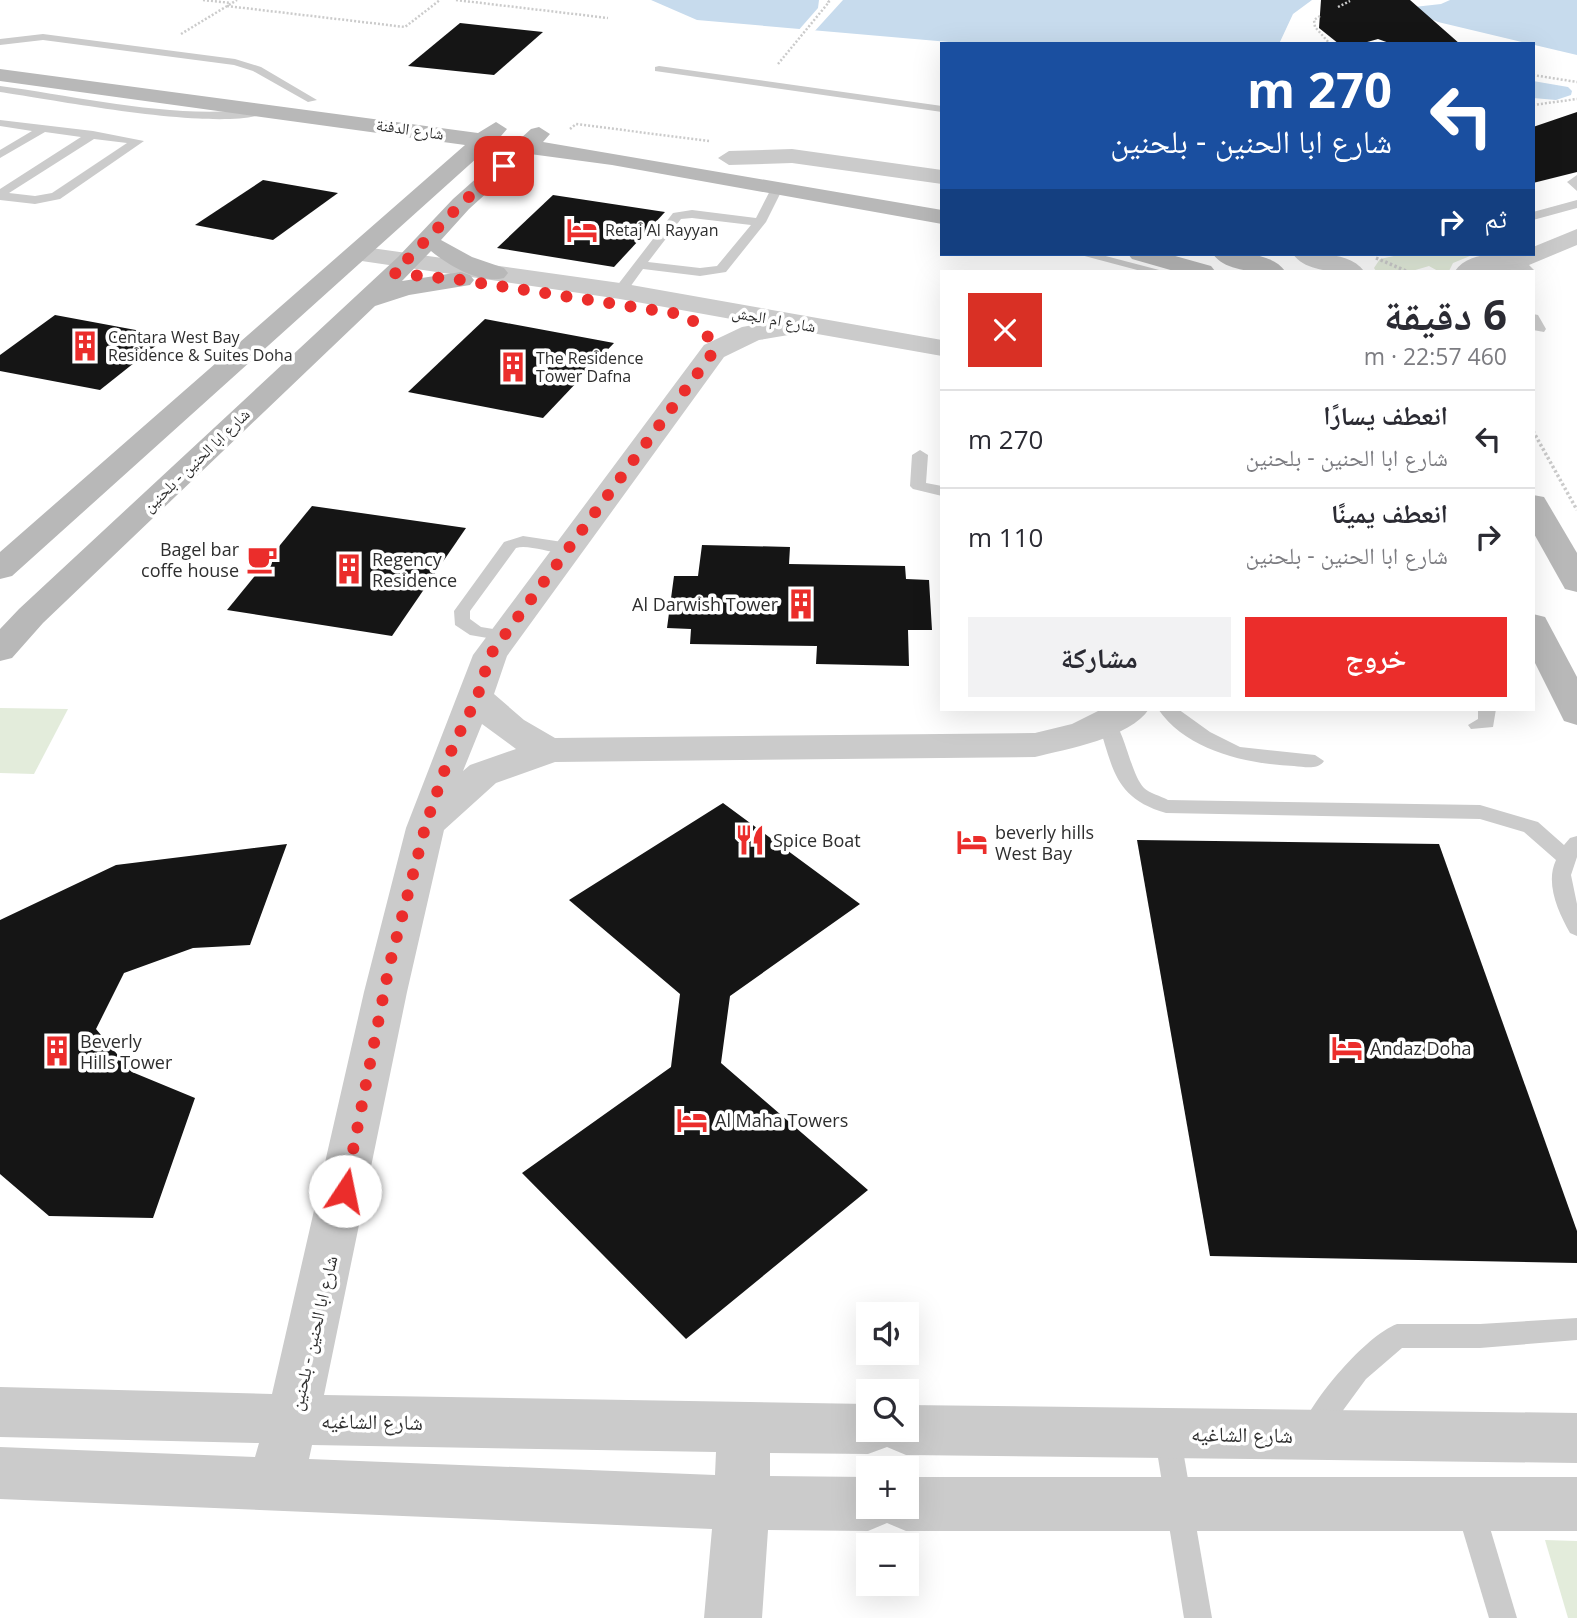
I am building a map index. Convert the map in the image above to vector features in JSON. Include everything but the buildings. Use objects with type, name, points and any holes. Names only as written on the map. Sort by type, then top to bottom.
[{"type":"main road","name":"شارع الدفنة","points":[[0,58],[312,100],[493,133]]},
{"type":"main road","name":"شارع الدفنة","points":[[0,75],[394,127],[493,133],[729,158],[940,194]]},
{"type":"main road","points":[[394,127],[439,154],[444,175]]},
{"type":"main road","points":[[0,569],[493,133]]},
{"type":"main road","name":"شارع الدفنة","points":[[535,138],[612,158],[940,217]]},
{"type":"main road","name":"شارع ابا الحنين - بلحنين","points":[[0,650],[31,616],[401,267],[461,204],[535,138]]},
{"type":"main road","points":[[461,204],[495,185],[547,165],[612,158]]},
{"type":"main road","points":[[435,234],[441,247],[451,256],[495,273]]},
{"type":"main road","points":[[1148,256],[1198,270]]},
{"type":"main road","points":[[1231,256],[1269,270]]},
{"type":"main road","points":[[355,308],[404,288],[461,280]]},
{"type":"main road","points":[[1535,508],[1577,582]]},
{"type":"main road","points":[[1535,628],[1577,713]]},
{"type":"street","name":"شارع الدفنة","points":[[729,158],[792,156],[940,177]]},
{"type":"street","points":[[1469,270],[1478,264],[1521,266],[1577,236]]},
{"type":"street","points":[[1311,256],[1348,270]]},
{"type":"street","points":[[350,260],[679,314],[699,324],[707,333],[714,351]]},
{"type":"street","name":"شارع ام الجش","points":[[401,267],[495,273],[620,291],[940,348]]},
{"type":"street","name":"شارع ابا الحنين - بلحنين","points":[[275,1484],[293,1419],[349,1176],[367,1069],[389,967],[426,824],[461,727],[477,698],[490,655],[714,351],[751,333],[801,324]]},
{"type":"street","points":[[477,698],[513,733],[529,743],[552,750],[1021,745],[1084,733],[1119,716]]},
{"type":"street","points":[[426,824],[483,774],[552,750]]},
{"type":"street","name":"شارع الشاغيه","points":[[0,1412],[856,1429]]},
{"type":"street","points":[[733,1618],[742,1503],[743,1427]]},
{"type":"street","name":"شارع الشاغيه","points":[[919,1430],[1577,1438]]},
{"type":"street","points":[[0,1473],[742,1503],[856,1504]]},
{"type":"street","points":[[919,1504],[1577,1504]]},
{"type":"lane","points":[[0,42],[43,37],[243,64],[312,100]]},
{"type":"lane","points":[[659,69],[940,109]]},
{"type":"lane","points":[[0,89],[44,105],[197,116],[266,110]]},
{"type":"lane","points":[[3,123],[44,105]]},
{"type":"lane","points":[[22,125],[44,105]]},
{"type":"lane","points":[[0,195],[35,200],[55,196],[138,141],[3,123]]},
{"type":"lane","points":[[0,155],[44,128]]},
{"type":"lane","points":[[0,195],[93,134]]},
{"type":"lane","points":[[1577,179],[1573,182],[1577,187]]},
{"type":"lane","points":[[640,265],[700,272],[721,270],[760,222],[778,186]]},
{"type":"lane","points":[[1535,215],[1577,204]]},
{"type":"lane","points":[[620,291],[674,217],[681,214],[760,222]]},
{"type":"lane","points":[[1092,256],[1153,270]]},
{"type":"lane","points":[[920,455],[918,486],[940,491]]},
{"type":"lane","points":[[505,636],[476,631],[461,621],[462,611],[510,545],[523,541],[569,548]]},
{"type":"lane","points":[[1169,711],[1199,736],[1241,754],[1315,761]]},
{"type":"lane","points":[[1477,726],[1487,723],[1487,711]]},
{"type":"lane","points":[[1119,716],[1125,774],[1138,794],[1166,806],[1480,812],[1531,827],[1571,850],[1559,885],[1577,928]]},
{"type":"lane","points":[[1309,1435],[1357,1371],[1397,1336],[1480,1336],[1577,1329]]},
{"type":"lane","points":[[1167,1433],[1198,1618]]},
{"type":"lane","points":[[1468,1504],[1503,1618]]},
{"type":"path","points":[[204,0],[232,3]]},
{"type":"path","points":[[153,51],[237,0]]},
{"type":"path","points":[[227,6],[405,27],[440,0]]},
{"type":"path","points":[[456,0],[608,18]]},
{"type":"path","points":[[762,83],[830,1]]},
{"type":"path","points":[[1338,7],[1350,1]]},
{"type":"path","points":[[1320,16],[1314,20],[1315,27],[1327,42]]},
{"type":"path","points":[[1535,75],[1577,82]]},
{"type":"path","points":[[1535,105],[1577,99]]},
{"type":"path","points":[[1535,435],[1577,510]]},
{"type":"green space","points":[[1394,256],[1470,256],[1453,263],[1450,270],[1436,270],[1429,266],[1415,270],[1375,270],[1380,259]]},
{"type":"green space","points":[[0,708],[68,709],[34,774],[0,773]]},
{"type":"green space","points":[[1545,1540],[1577,1541],[1577,1618],[1568,1618]]},
{"type":"water","points":[[651,0],[1312,0],[1293,14],[1280,42],[949,42],[697,20]]},
{"type":"water","points":[[1450,0],[1577,0],[1577,55],[1535,45],[1535,42],[1522,42],[1438,22],[1424,16],[1414,7],[1441,4]]},
{"type":"water","points":[[1535,81],[1568,87],[1572,91],[1571,95],[1556,100],[1535,98]]},
{"type":"pier","points":[[819,0],[843,0],[813,33],[797,32],[818,8]]},
{"type":"place","name":"Retaj Al Rayyan","points":[[582,230]]},
{"type":"place","name":"Centara West Bay Residence & Suites Doha","points":[[85,346]]},
{"type":"place","name":"The Residence Tower Dafna","points":[[513,367]]},
{"type":"place","name":"Bagel bar coffe house","points":[[262,559]]},
{"type":"place","name":"Regency Residence","points":[[349,569]]},
{"type":"place","name":"Al Darwish Tower","points":[[801,604]]},
{"type":"place","name":"Spice Boat","points":[[750,840]]},
{"type":"place","name":"beverly hills West Bay","points":[[972,842]]},
{"type":"place","name":"Andaz Doha","points":[[1347,1048]]},
{"type":"place","name":"Beverly Hills Tower","points":[[57,1051]]},
{"type":"place","name":"Al Maha Towers","points":[[692,1120]]},
{"type":"route","points":[[345,1191],[389,967],[426,824],[453,746],[477,698],[490,655],[714,351],[707,333],[699,324],[690,318],[664,310],[461,280],[394,273],[435,234],[461,204],[504,166]]}]
